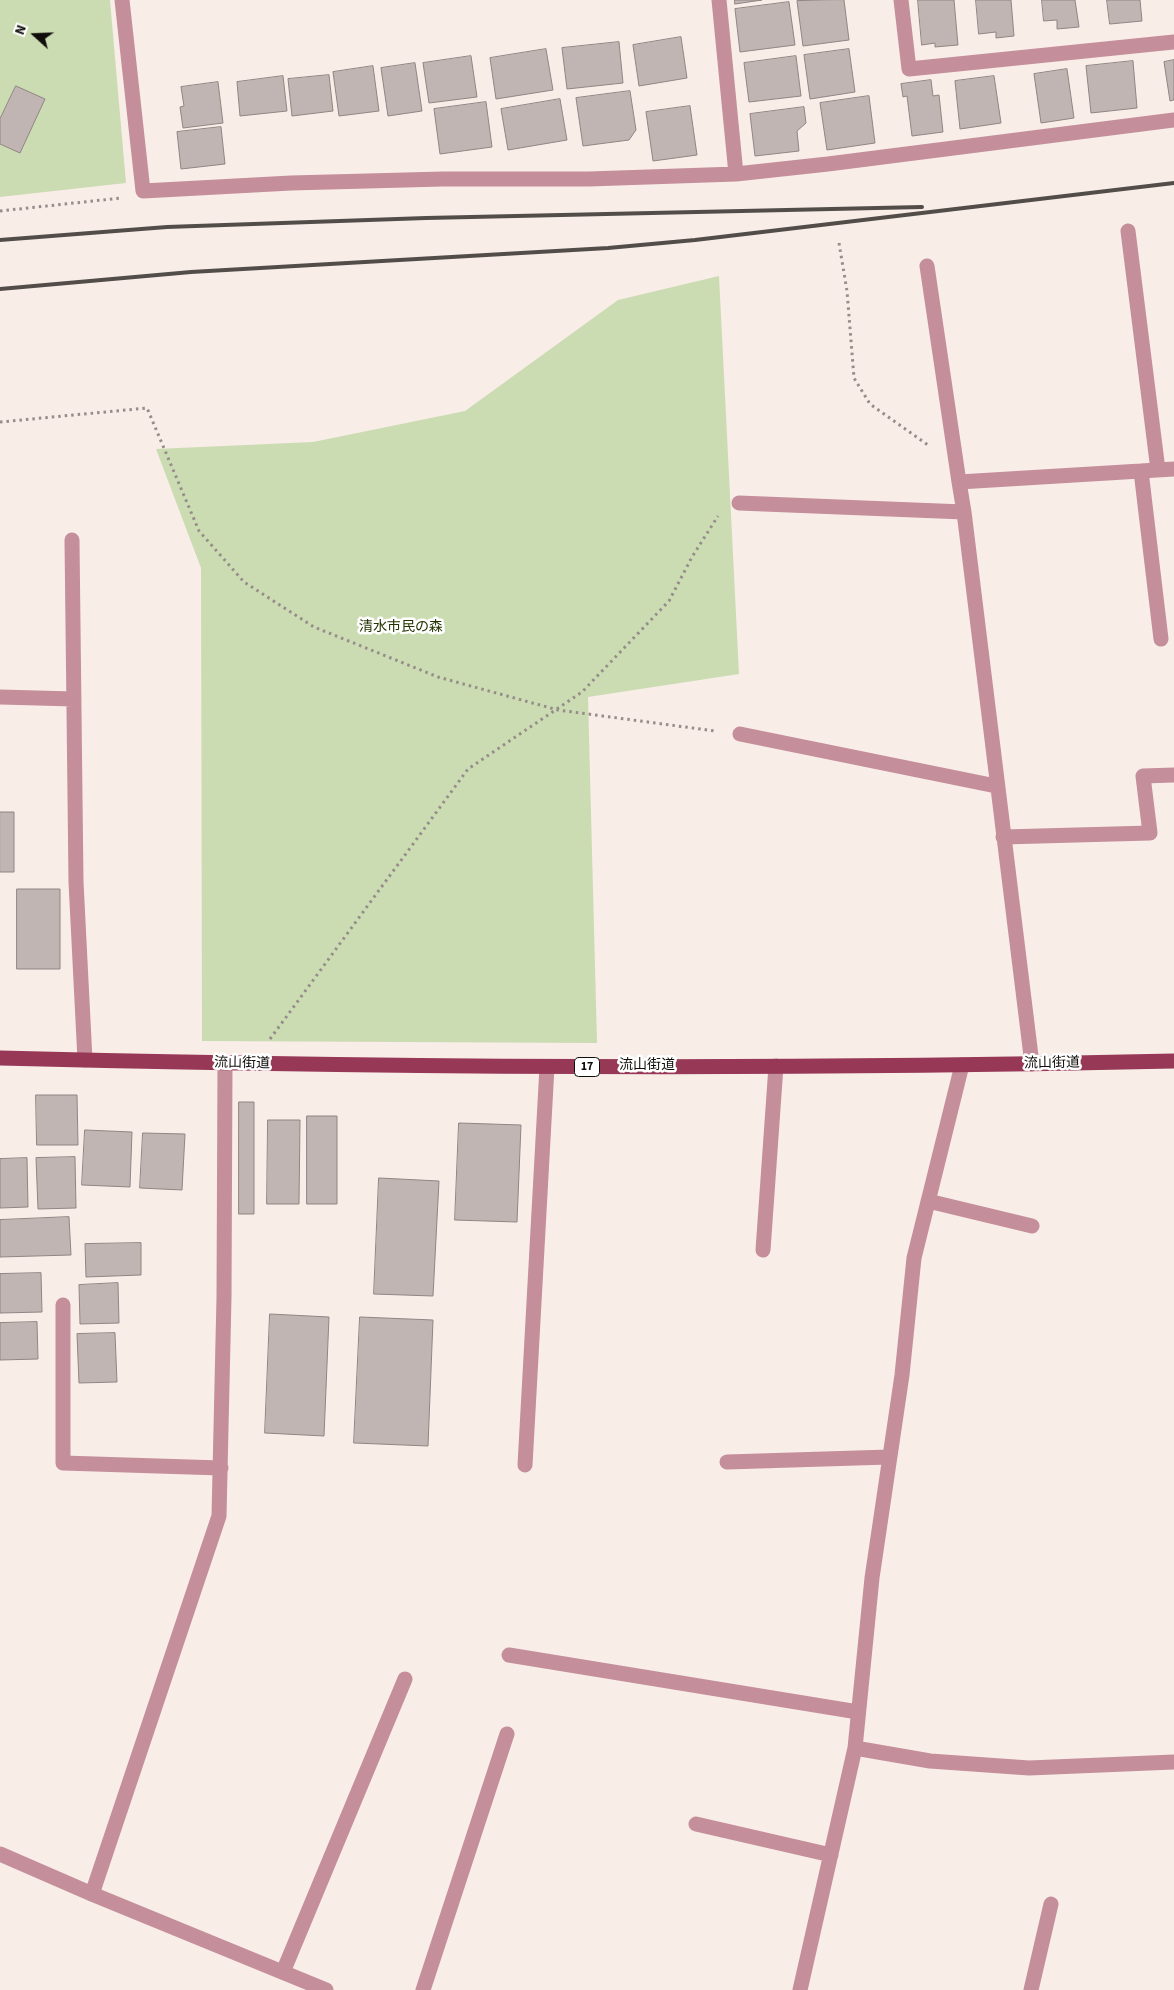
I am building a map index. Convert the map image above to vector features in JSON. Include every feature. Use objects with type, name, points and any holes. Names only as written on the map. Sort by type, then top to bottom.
[{"type":"main road","name":"流山街道","points":[[0,1058],[225,1064],[547,1067],[1032,1064],[1174,1061]]},
{"type":"street","points":[[122,0],[142,191],[291,183],[443,179],[589,179],[736,174],[1174,120]]},
{"type":"street","points":[[719,0],[736,174]]},
{"type":"street","points":[[902,0],[909,69],[1174,42]]},
{"type":"street","points":[[1128,231],[1158,470]]},
{"type":"street","points":[[927,266],[964,512],[996,786],[1032,1064]]},
{"type":"street","points":[[959,482],[1174,469]]},
{"type":"street","points":[[1141,471],[1161,639]]},
{"type":"street","points":[[739,504],[964,512]]},
{"type":"street","points":[[72,540],[76,882],[85,1060]]},
{"type":"street","points":[[0,697],[74,699]]},
{"type":"street","points":[[740,734],[996,786]]},
{"type":"street","points":[[1003,837],[1150,834],[1143,776],[1174,774]]},
{"type":"street","points":[[92,1894],[219,1516],[225,1064]]},
{"type":"street","points":[[800,1990],[855,1748],[872,1578],[902,1375],[914,1258],[962,1064]]},
{"type":"street","points":[[763,1250],[776,1066]]},
{"type":"street","points":[[525,1466],[547,1067]]},
{"type":"street","points":[[928,1201],[1032,1226]]},
{"type":"street","points":[[63,1305],[62,1463],[221,1468]]},
{"type":"street","points":[[727,1462],[889,1457]]},
{"type":"street","points":[[509,1655],[858,1712]]},
{"type":"street","points":[[283,1972],[405,1679]]},
{"type":"street","points":[[423,1990],[507,1734]]},
{"type":"street","points":[[855,1748],[930,1761],[1029,1768],[1174,1762]]},
{"type":"street","points":[[696,1824],[831,1855]]},
{"type":"street","points":[[0,1854],[326,1990]]},
{"type":"street","points":[[1031,1990],[1051,1904]]},
{"type":"path","points":[[0,211],[121,198],[142,191]]},
{"type":"path","points":[[839,243],[847,291],[854,378],[870,404],[933,448]]},
{"type":"path","points":[[0,422],[147,408],[199,531],[244,582],[314,627],[438,677],[558,710],[740,734]]},
{"type":"path","points":[[251,1064],[468,769],[582,692],[669,601],[692,557],[720,513],[739,504]]},
{"type":"green space","points":[[0,0],[110,0],[126,183],[0,197]]},
{"type":"green space","name":"清水市民の森","points":[[719,276],[739,674],[588,697],[597,1043],[202,1041],[201,568],[156,449],[313,442],[465,411],[618,300]]},
{"type":"building","points":[[735,0],[762,0],[735,4]]},
{"type":"building","points":[[844,0],[849,40],[803,46],[797,1]]},
{"type":"building","points":[[918,0],[954,0],[958,45],[935,47],[935,43],[922,45]]},
{"type":"building","points":[[976,0],[1011,0],[1014,36],[996,38],[996,32],[979,34]]},
{"type":"building","points":[[1042,0],[1075,0],[1079,27],[1057,29],[1057,20],[1044,21]]},
{"type":"building","points":[[1107,0],[1140,0],[1142,21],[1110,24]]},
{"type":"building","points":[[789,2],[795,45],[740,52],[735,9]]},
{"type":"building","points":[[681,37],[687,78],[639,86],[633,45]]},
{"type":"building","points":[[619,42],[623,83],[567,89],[562,48]]},
{"type":"building","points":[[546,49],[553,90],[496,99],[490,58]]},
{"type":"building","points":[[849,49],[855,92],[810,99],[804,55]]},
{"type":"building","points":[[471,56],[477,97],[429,103],[423,63]]},
{"type":"building","points":[[796,56],[801,96],[749,102],[744,63]]},
{"type":"building","points":[[1174,60],[1174,100],[1170,101],[1164,62]]},
{"type":"building","points":[[1133,61],[1137,108],[1091,113],[1086,66]]},
{"type":"building","points":[[415,63],[422,111],[388,116],[381,68]]},
{"type":"building","points":[[373,66],[379,111],[339,116],[333,72]]},
{"type":"building","points":[[1067,69],[1074,118],[1041,123],[1034,74]]},
{"type":"building","points":[[329,75],[333,111],[292,116],[288,79]]},
{"type":"building","points":[[283,76],[287,111],[240,116],[237,82]]},
{"type":"building","points":[[994,76],[1001,123],[960,129],[955,81]]},
{"type":"building","points":[[931,80],[933,96],[939,95],[943,132],[912,136],[907,96],[903,97],[901,84]]},
{"type":"building","points":[[218,82],[223,123],[183,128],[180,107],[184,106],[181,87]]},
{"type":"building","points":[[16,86],[45,99],[20,153],[0,144],[0,119]]},
{"type":"building","points":[[630,91],[636,130],[629,140],[583,146],[576,98]]},
{"type":"building","points":[[869,96],[875,143],[827,150],[820,103]]},
{"type":"building","points":[[560,99],[567,140],[508,150],[501,109]]},
{"type":"building","points":[[486,102],[492,147],[440,154],[434,109]]},
{"type":"building","points":[[690,106],[697,155],[653,161],[646,112]]},
{"type":"building","points":[[804,107],[806,123],[797,131],[799,151],[755,156],[750,114]]},
{"type":"building","points":[[221,127],[225,164],[181,169],[177,132]]},
{"type":"building","points":[[0,812],[14,812],[14,872],[0,872]]},
{"type":"building","points":[[17,889],[60,889],[60,969],[17,969]]},
{"type":"building","points":[[36,1095],[77,1095],[78,1145],[37,1145]]},
{"type":"building","points":[[239,1102],[254,1102],[254,1214],[239,1214]]},
{"type":"building","points":[[307,1116],[337,1116],[337,1204],[307,1204]]},
{"type":"building","points":[[268,1120],[300,1120],[299,1204],[267,1204]]},
{"type":"building","points":[[459,1123],[521,1125],[517,1222],[455,1220]]},
{"type":"building","points":[[85,1130],[132,1132],[130,1187],[82,1185]]},
{"type":"building","points":[[143,1133],[185,1134],[182,1190],[140,1188]]},
{"type":"building","points":[[75,1157],[76,1208],[38,1209],[36,1158]]},
{"type":"building","points":[[27,1158],[28,1207],[0,1208],[0,1159]]},
{"type":"building","points":[[379,1178],[439,1181],[433,1296],[374,1294]]},
{"type":"building","points":[[69,1217],[71,1255],[0,1257],[0,1220]]},
{"type":"building","points":[[141,1243],[141,1275],[86,1277],[85,1244]]},
{"type":"building","points":[[41,1273],[42,1312],[0,1313],[0,1274]]},
{"type":"building","points":[[118,1283],[119,1323],[80,1324],[79,1285]]},
{"type":"building","points":[[270,1314],[329,1317],[324,1436],[265,1433]]},
{"type":"building","points":[[360,1317],[433,1320],[428,1446],[354,1443]]},
{"type":"building","points":[[37,1322],[38,1359],[0,1360],[0,1323]]},
{"type":"building","points":[[115,1333],[117,1382],[79,1383],[77,1334]]},
{"type":"railway","points":[[0,289],[191,272],[608,248],[695,240],[1174,183]]},
{"type":"railway","points":[[0,240],[167,227],[426,218],[922,207]]}]
